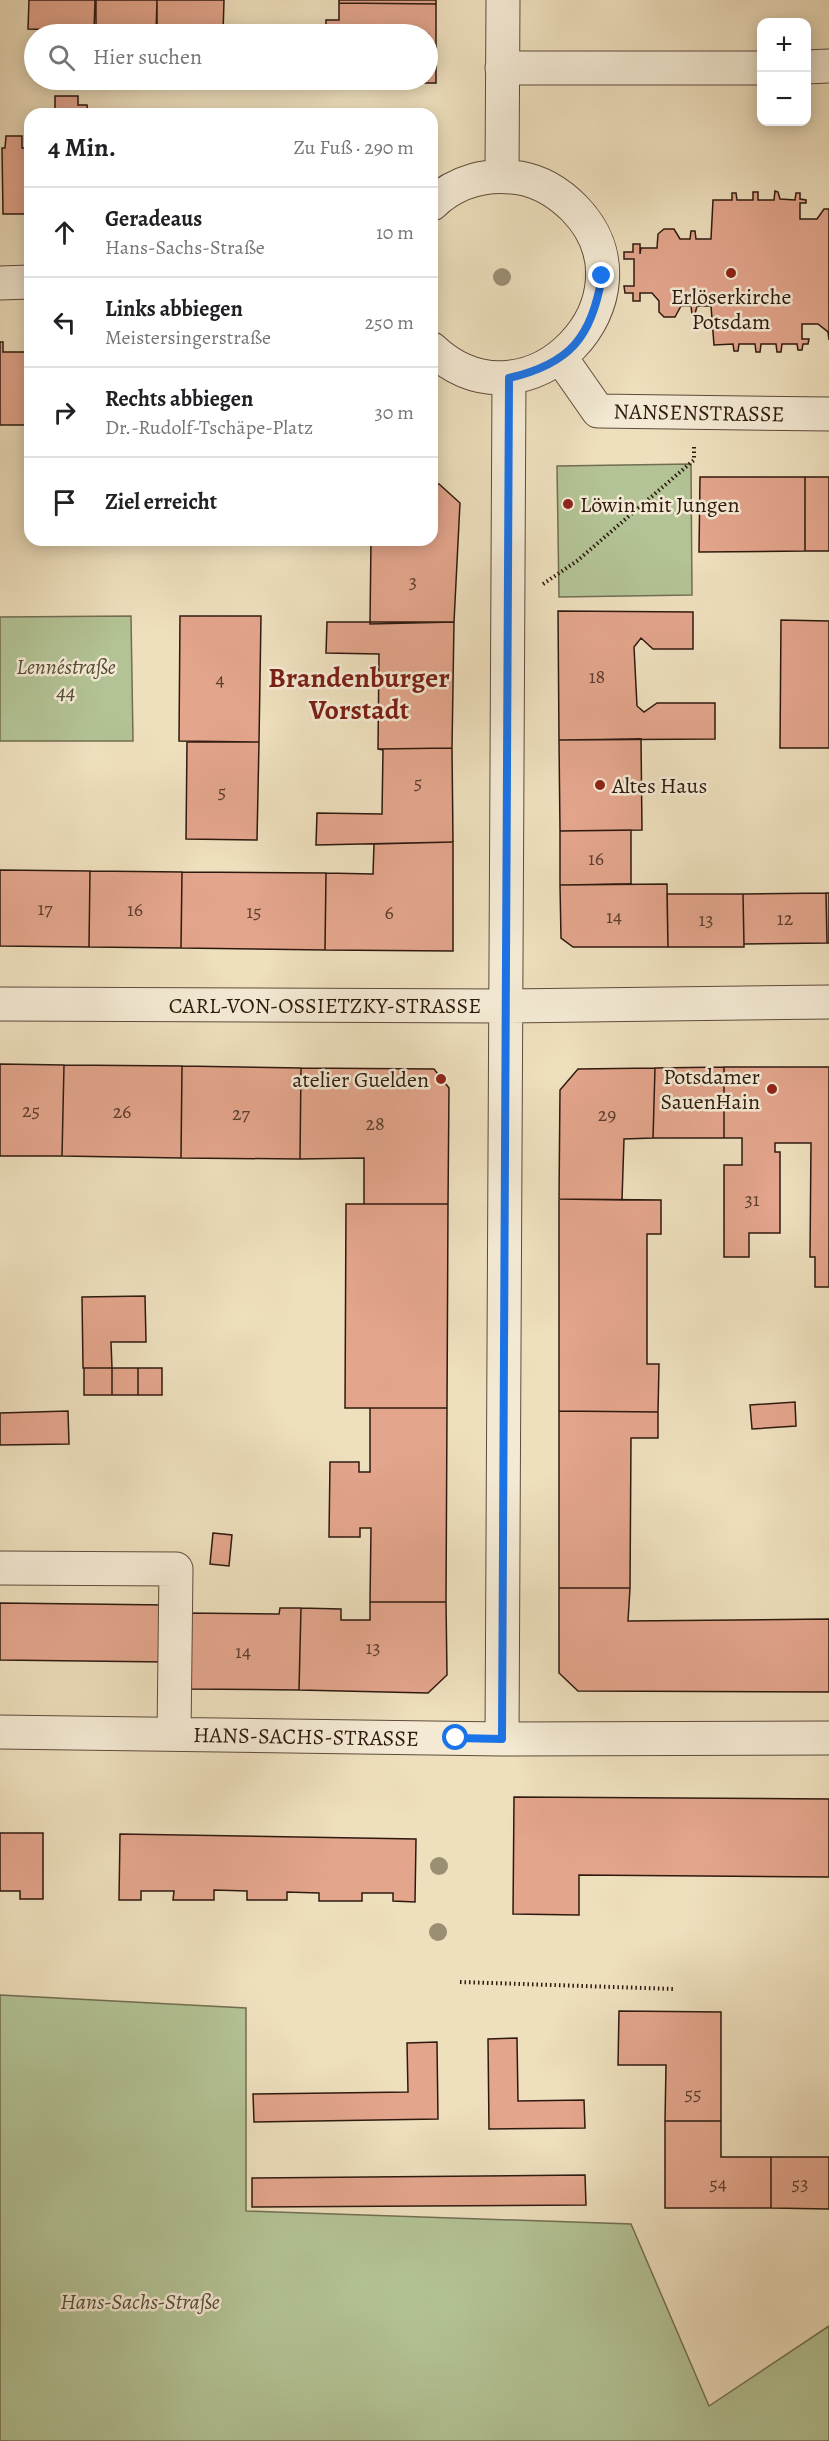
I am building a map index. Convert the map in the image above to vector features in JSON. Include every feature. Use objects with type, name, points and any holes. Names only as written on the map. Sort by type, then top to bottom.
[{"type":"street","points":[[502,175],[503,0]]},
{"type":"street","points":[[811,67],[829,66]]},
{"type":"street","points":[[502,68],[757,69]]},
{"type":"street","points":[[438,198],[471,180],[502,175],[533,180],[561,195],[583,217],[597,245],[602,276],[597,307],[583,335],[561,358],[536,372],[509,378],[476,375],[445,361],[438,355]]},
{"type":"street","points":[[0,283],[24,282]]},
{"type":"street","name":"NANSENSTRASSE","points":[[561,358],[598,411],[829,414]]},
{"type":"street","points":[[502,1739],[509,378]]},
{"type":"street","name":"CARL-VON-OSSIETZKY-STRASSE","points":[[0,1004],[505,1006],[829,1002]]},
{"type":"street","points":[[0,1568],[176,1569],[174,1734]]},
{"type":"street","name":"HANS-SACHS-STRASSE","points":[[0,1732],[502,1739],[829,1738]]},
{"type":"path","points":[[507,609],[577,561],[694,460],[694,413]]},
{"type":"path","points":[[459,1982],[675,1989]]},
{"type":"green space","points":[[691,464],[692,595],[559,597],[557,466]]},
{"type":"green space","name":"Lennéstraße 44","points":[[131,616],[133,741],[0,741],[0,617]]},
{"type":"green space","name":"Hans-Sachs-Straße","points":[[0,1995],[246,2008],[246,2211],[631,2224],[709,2406],[829,2326],[829,2441],[0,2441]]},
{"type":"building","points":[[29,0],[95,0],[94,24],[28,24]]},
{"type":"building","points":[[96,0],[157,0],[157,24],[96,24]]},
{"type":"building","points":[[157,0],[224,0],[223,24],[156,24]]},
{"type":"building","points":[[339,0],[436,0],[436,4],[339,3]]},
{"type":"building","points":[[339,3],[436,4],[436,24],[326,24],[326,20],[339,20]]},
{"type":"building","points":[[55,96],[78,96],[78,105],[87,105],[87,108],[55,108]]},
{"type":"building","points":[[6,136],[22,136],[24,214],[3,214],[2,148],[5,148]]},
{"type":"building","name":"Erlöserkirche Potsdam","points":[[775,191],[778,192],[780,199],[795,200],[796,193],[800,193],[800,199],[806,200],[806,203],[800,203],[800,219],[817,219],[824,209],[829,209],[829,340],[828,332],[818,324],[802,324],[802,339],[809,339],[808,344],[803,344],[802,350],[798,350],[797,344],[782,344],[781,352],[777,352],[776,344],[761,344],[760,352],[756,352],[755,344],[739,344],[738,351],[734,351],[733,344],[714,345],[711,306],[697,306],[695,314],[692,314],[691,306],[681,306],[675,317],[664,317],[659,312],[659,301],[652,293],[640,293],[640,301],[633,301],[633,293],[625,293],[624,286],[634,286],[634,259],[624,259],[624,252],[633,252],[633,244],[640,244],[640,254],[641,248],[657,248],[658,234],[664,229],[674,229],[680,239],[690,239],[691,231],[695,231],[696,239],[711,239],[713,200],[732,200],[732,193],[736,193],[737,200],[753,200],[753,192],[758,192],[758,200],[774,200]]},
{"type":"building","points":[[0,342],[3,342],[3,352],[24,352],[24,425],[0,425]]},
{"type":"building","points":[[700,477],[805,477],[805,551],[699,552]]},
{"type":"building","points":[[805,477],[829,477],[829,551],[805,551]]},
{"type":"building","points":[[439,484],[460,503],[454,622],[370,624],[371,546],[438,546]]},
{"type":"building","points":[[558,611],[693,612],[693,649],[653,649],[641,638],[634,647],[637,706],[644,712],[657,703],[715,703],[715,739],[559,740]]},
{"type":"building","points":[[180,616],[261,616],[259,742],[179,741]]},
{"type":"building","points":[[781,620],[829,621],[829,748],[780,748]]},
{"type":"building","points":[[327,622],[454,622],[452,748],[378,749],[379,654],[326,653]]},
{"type":"building","name":"Altes Haus","points":[[641,739],[642,830],[560,831],[559,740]]},
{"type":"building","points":[[187,742],[259,742],[257,840],[186,839]]},
{"type":"building","points":[[452,748],[453,842],[316,845],[317,813],[382,814],[383,750],[378,749]]},
{"type":"building","points":[[631,830],[631,884],[560,885],[560,831]]},
{"type":"building","points":[[453,842],[453,951],[325,950],[326,873],[373,874],[374,844]]},
{"type":"building","points":[[0,870],[90,871],[89,947],[0,946]]},
{"type":"building","points":[[90,871],[182,872],[181,948],[89,947]]},
{"type":"building","points":[[182,872],[326,873],[325,950],[181,948]]},
{"type":"building","points":[[667,884],[668,947],[573,947],[561,938],[560,885]]},
{"type":"building","points":[[826,893],[827,943],[744,944],[743,894]]},
{"type":"building","points":[[826,893],[829,893],[829,943],[827,943]]},
{"type":"building","points":[[667,894],[743,894],[744,947],[668,947]]},
{"type":"building","points":[[0,1064],[64,1065],[62,1156],[0,1156]]},
{"type":"building","points":[[64,1065],[182,1066],[181,1158],[62,1156]]},
{"type":"building","points":[[182,1066],[301,1068],[300,1159],[181,1158]]},
{"type":"building","points":[[724,1067],[829,1067],[829,1287],[815,1287],[815,1257],[810,1257],[811,1143],[775,1143],[775,1152],[780,1152],[780,1233],[749,1233],[749,1257],[724,1257],[724,1165],[742,1165],[742,1138],[724,1138]]},
{"type":"building","points":[[724,1067],[724,1138],[653,1138],[655,1068]]},
{"type":"building","points":[[301,1068],[434,1069],[449,1088],[448,1204],[364,1204],[364,1158],[300,1159]]},
{"type":"building","points":[[655,1068],[653,1138],[624,1139],[622,1200],[559,1199],[560,1090],[578,1069]]},
{"type":"building","points":[[559,1199],[661,1200],[661,1234],[647,1234],[647,1364],[659,1364],[658,1412],[559,1411]]},
{"type":"building","points":[[346,1204],[448,1204],[447,1408],[345,1408]]},
{"type":"building","points":[[145,1296],[146,1342],[111,1342],[112,1368],[83,1368],[82,1297]]},
{"type":"building","points":[[84,1368],[112,1368],[112,1395],[84,1395]]},
{"type":"building","points":[[112,1368],[138,1368],[138,1395],[112,1395]]},
{"type":"building","points":[[138,1368],[162,1368],[162,1395],[138,1395]]},
{"type":"building","points":[[795,1402],[796,1426],[752,1429],[750,1405]]},
{"type":"building","points":[[370,1408],[447,1408],[446,1602],[370,1602],[371,1528],[360,1528],[360,1537],[329,1537],[330,1462],[359,1462],[359,1472],[370,1472]]},
{"type":"building","points":[[68,1411],[69,1444],[0,1445],[0,1413]]},
{"type":"building","points":[[559,1411],[658,1412],[658,1438],[631,1438],[630,1588],[559,1588]]},
{"type":"building","points":[[213,1533],[232,1535],[229,1566],[210,1564]]},
{"type":"building","points":[[559,1588],[630,1588],[628,1621],[829,1619],[829,1692],[578,1691],[559,1673]]},
{"type":"building","points":[[370,1602],[446,1602],[447,1675],[428,1693],[299,1690],[301,1608],[341,1609],[341,1620],[370,1620]]},
{"type":"building","points":[[0,1603],[167,1605],[166,1662],[0,1660]]},
{"type":"building","points":[[280,1608],[301,1608],[299,1690],[185,1689],[186,1613],[279,1614]]},
{"type":"building","points":[[514,1797],[829,1799],[829,1877],[579,1875],[579,1915],[513,1914]]},
{"type":"building","points":[[0,1833],[43,1833],[43,1899],[20,1899],[20,1891],[0,1891]]},
{"type":"building","points":[[120,1834],[416,1839],[415,1902],[393,1901],[393,1893],[362,1893],[362,1901],[319,1901],[319,1893],[287,1892],[287,1900],[247,1900],[247,1891],[214,1890],[214,1900],[173,1900],[174,1891],[141,1891],[141,1900],[119,1900]]},
{"type":"building","points":[[619,2011],[721,2012],[721,2121],[665,2121],[666,2065],[618,2065]]},
{"type":"building","points":[[517,2038],[518,2101],[584,2100],[585,2128],[489,2129],[488,2039]]},
{"type":"building","points":[[437,2042],[438,2119],[254,2122],[253,2094],[408,2092],[407,2043]]},
{"type":"building","points":[[665,2121],[721,2121],[721,2157],[771,2157],[771,2208],[665,2208]]},
{"type":"building","points":[[771,2157],[829,2157],[829,2209],[771,2208]]},
{"type":"building","points":[[585,2175],[586,2205],[252,2207],[252,2178]]},
{"type":"place","name":"Erlöserkirche Potsdam","points":[[731,273]]},
{"type":"place","name":"Löwin mit Jungen","points":[[568,504]]},
{"type":"place","name":"Altes Haus","points":[[600,785]]},
{"type":"place","name":"atelier Guelden","points":[[441,1079]]},
{"type":"place","name":"Potsdamer SauenHain","points":[[772,1089]]},
{"type":"district","name":"Brandenburger Vorstadt","points":[[359,693]]},
{"type":"route","points":[[456,1738],[502,1739],[509,378],[536,372],[561,358],[583,335],[597,307],[602,276]]}]
